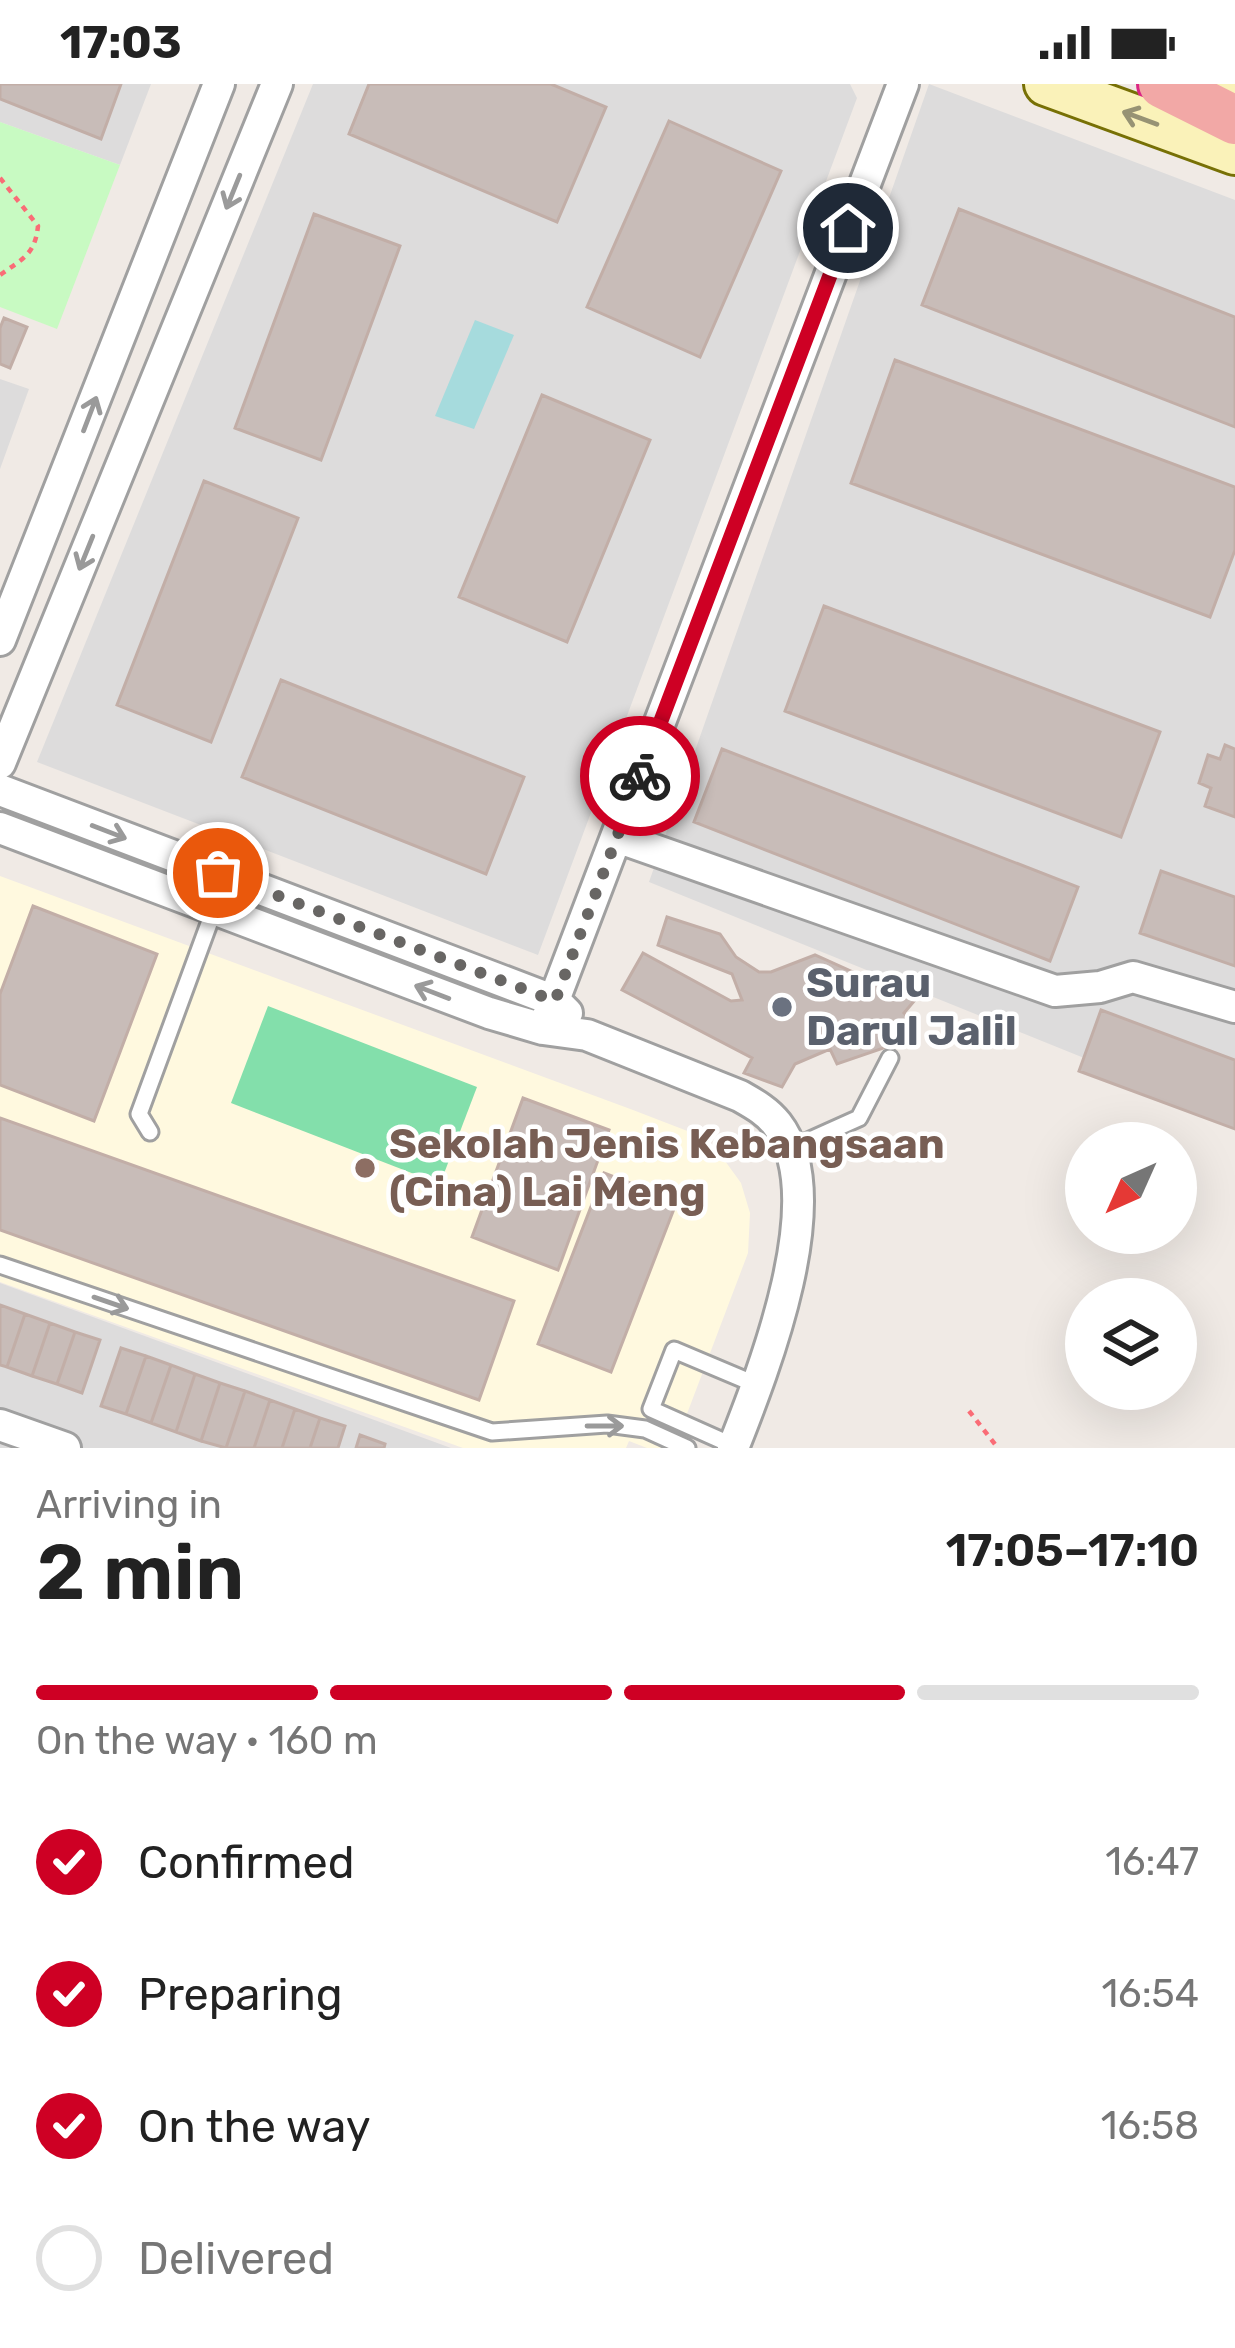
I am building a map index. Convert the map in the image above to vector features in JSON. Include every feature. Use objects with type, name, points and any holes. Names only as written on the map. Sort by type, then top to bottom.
[{"type":"highway","points":[[1163,84],[1235,120]]},
{"type":"main road","points":[[1046,84],[1235,153]]},
{"type":"main road","points":[[1217,84],[1235,89]]},
{"type":"street","points":[[0,640],[219,84]]},
{"type":"street","points":[[58,812],[4,754],[277,84]]},
{"type":"street","points":[[549,1015],[903,84]]},
{"type":"street","points":[[0,790],[549,1015],[763,1109],[779,1126],[790,1149],[798,1186],[796,1240],[772,1343],[734,1447]]},
{"type":"street","points":[[0,828],[50,848]]},
{"type":"street","points":[[617,837],[1055,992],[1133,977],[1235,1007]]},
{"type":"street","points":[[0,855],[28,840],[489,1013],[549,1015]]},
{"type":"street","points":[[0,1425],[65,1448]]},
{"type":"lane","points":[[150,1132],[139,1114],[214,910]]},
{"type":"lane","points":[[790,1149],[859,1118],[890,1058]]},
{"type":"lane","points":[[0,1265],[492,1432],[607,1424],[645,1429],[687,1448]]},
{"type":"lane","points":[[734,1447],[651,1409],[674,1350],[757,1385]]},
{"type":"path","points":[[0,178],[38,226],[36,244],[27,259],[0,275]]},
{"type":"path","points":[[969,1412],[998,1448]]},
{"type":"shaded area","points":[[0,84],[151,84],[120,165],[0,122]]},
{"type":"shaded area","points":[[313,84],[850,84],[857,98],[538,955],[37,762]]},
{"type":"shaded area","points":[[929,84],[1235,200],[1235,1119],[649,882]]},
{"type":"shaded area","points":[[0,379],[29,389],[0,469]]},
{"type":"shaded area","name":"Sekolah Jenis Kebangsaan (Cina) Lai Meng","points":[[0,876],[690,1132],[720,1154],[741,1183],[750,1213],[748,1253],[674,1448],[647,1448],[629,1441],[626,1448],[463,1448],[0,1282]]},
{"type":"shaded area","points":[[0,1283],[451,1448],[0,1448]]},
{"type":"green space","points":[[0,122],[120,165],[57,329],[0,307]]},
{"type":"green space","points":[[268,1006],[477,1087],[440,1184],[231,1103]]},
{"type":"water","points":[[475,320],[514,335],[474,429],[435,416]]},
{"type":"building","points":[[0,84],[121,84],[101,139],[0,99]]},
{"type":"building","points":[[369,84],[551,84],[606,107],[557,222],[349,134]]},
{"type":"building","points":[[669,121],[781,171],[700,357],[587,307]]},
{"type":"building","points":[[959,209],[1235,317],[1235,427],[922,305]]},
{"type":"building","points":[[314,214],[400,246],[321,460],[235,428]]},
{"type":"building","points":[[4,318],[27,327],[10,368],[0,364]]},
{"type":"building","points":[[895,360],[1235,487],[1235,550],[1210,617],[851,483]]},
{"type":"building","points":[[542,395],[650,440],[567,642],[459,597]]},
{"type":"building","points":[[204,481],[298,518],[211,742],[117,705]]},
{"type":"building","points":[[824,606],[1160,732],[1121,837],[785,711]]},
{"type":"building","points":[[281,680],[524,777],[486,874],[242,777]]},
{"type":"building","points":[[1225,745],[1235,749],[1235,817],[1205,806],[1211,788],[1199,783],[1208,755],[1220,759]]},
{"type":"building","points":[[722,749],[1078,887],[1050,961],[694,822]]},
{"type":"building","points":[[1161,871],[1235,897],[1235,966],[1140,933]]},
{"type":"building","points":[[33,906],[157,954],[94,1121],[0,1085],[0,994]]},
{"type":"building","name":"Surau Darul Jalil","points":[[667,917],[720,934],[736,957],[759,972],[815,955],[915,1000],[904,1013],[912,1021],[910,1039],[837,1064],[830,1049],[795,1064],[782,1087],[744,1073],[752,1058],[622,990],[643,953],[731,1001],[742,1000],[732,974],[658,945]]},
{"type":"building","points":[[1101,1010],[1235,1060],[1235,1129],[1079,1071]]},
{"type":"building","points":[[523,1098],[609,1130],[558,1270],[472,1237]]},
{"type":"building","points":[[0,1118],[514,1301],[479,1400],[0,1230]]},
{"type":"building","points":[[604,1173],[677,1201],[611,1372],[538,1344]]},
{"type":"building","points":[[0,1305],[25,1314],[7,1367],[0,1365]]},
{"type":"building","points":[[25,1314],[50,1323],[32,1376],[7,1367]]},
{"type":"building","points":[[50,1323],[75,1332],[57,1384],[32,1376]]},
{"type":"building","points":[[75,1332],[100,1340],[82,1393],[57,1384]]},
{"type":"building","points":[[121,1348],[146,1356],[126,1414],[101,1406]]},
{"type":"building","points":[[146,1356],[171,1365],[151,1423],[126,1414]]},
{"type":"building","points":[[171,1365],[195,1374],[176,1432],[151,1423]]},
{"type":"building","points":[[195,1374],[220,1383],[201,1441],[176,1432]]},
{"type":"building","points":[[220,1383],[245,1391],[226,1448],[201,1441]]},
{"type":"building","points":[[245,1391],[270,1400],[254,1448],[226,1448]]},
{"type":"building","points":[[270,1400],[295,1409],[282,1448],[254,1448]]},
{"type":"building","points":[[295,1409],[320,1418],[310,1448],[282,1448]]},
{"type":"building","points":[[320,1418],[345,1426],[338,1448],[310,1448]]},
{"type":"building","points":[[360,1435],[385,1444],[384,1448],[356,1448]]},
{"type":"way so far","points":[[218,873],[555,1001],[640,776]]},
{"type":"place","name":"Surau Darul Jalil","points":[[782,1007]]},
{"type":"place","name":"Sekolah Jenis Kebangsaan (Cina) Lai Meng","points":[[365,1168]]},
{"type":"route","points":[[640,776],[848,228]]}]
